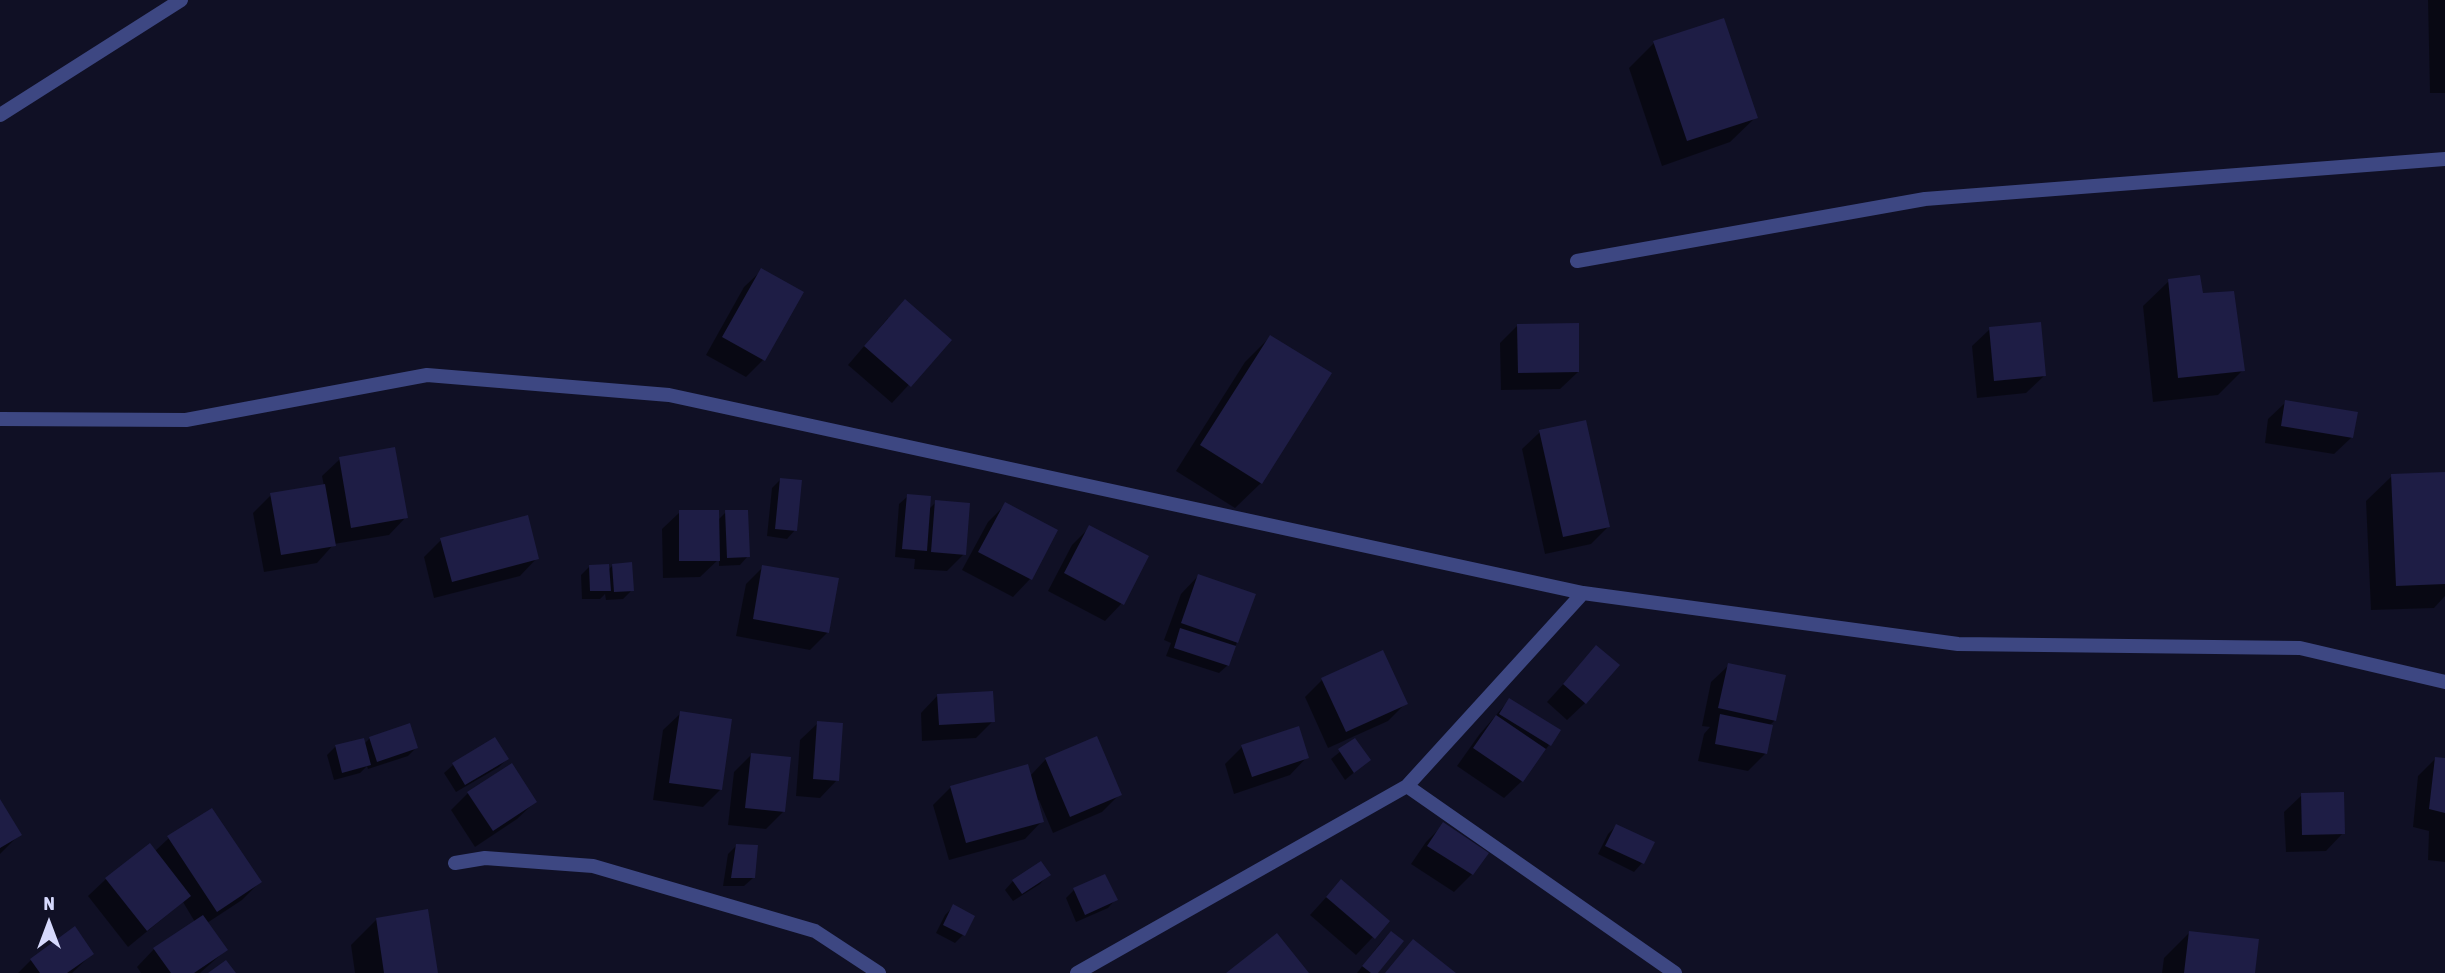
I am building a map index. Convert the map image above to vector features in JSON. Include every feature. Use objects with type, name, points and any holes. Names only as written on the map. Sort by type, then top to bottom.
[{"type":"street","points":[[0,115],[181,0]]},
{"type":"street","points":[[1577,261],[1925,199],[2445,159]]},
{"type":"street","points":[[0,419],[186,420],[427,375],[669,395],[1583,593],[1958,644],[2300,649],[2445,682]]},
{"type":"street","points":[[1077,973],[1407,786],[1583,593]]},
{"type":"street","points":[[1407,786],[1675,973]]},
{"type":"street","points":[[455,863],[485,858],[593,866],[815,931],[879,973]]},
{"type":"building","points":[[1724,18],[1758,118],[1687,141],[1653,41]]},
{"type":"building","points":[[761,268],[804,292],[765,361],[722,337]]},
{"type":"building","points":[[2200,275],[2203,293],[2234,291],[2245,371],[2178,378],[2168,279]]},
{"type":"building","points":[[905,299],[952,340],[911,387],[864,346]]},
{"type":"building","points":[[2041,322],[2046,376],[1994,381],[1989,327]]},
{"type":"building","points":[[1579,323],[1579,372],[1518,373],[1517,324]]},
{"type":"building","points":[[1270,335],[1332,373],[1262,484],[1200,445]]},
{"type":"building","points":[[2285,400],[2358,412],[2353,438],[2281,426]]},
{"type":"building","points":[[1586,420],[1610,527],[1563,537],[1539,430]]},
{"type":"building","points":[[395,447],[408,518],[351,528],[339,457]]},
{"type":"building","points":[[2445,472],[2445,584],[2396,586],[2391,474]]},
{"type":"building","points":[[780,478],[802,480],[797,531],[775,529]]},
{"type":"building","points":[[325,484],[336,546],[281,555],[270,493]]},
{"type":"building","points":[[907,494],[931,496],[927,551],[902,549]]},
{"type":"building","points":[[935,500],[970,503],[966,555],[931,552]]},
{"type":"building","points":[[1005,502],[1058,530],[1032,580],[978,552]]},
{"type":"building","points":[[679,510],[719,510],[720,561],[679,561]]},
{"type":"building","points":[[725,510],[748,510],[750,557],[727,558]]},
{"type":"building","points":[[528,515],[539,559],[452,582],[440,538]]},
{"type":"building","points":[[1089,525],[1149,556],[1124,605],[1064,573]]},
{"type":"building","points":[[632,562],[634,591],[614,592],[612,564]]},
{"type":"building","points":[[609,564],[611,591],[590,591],[589,565]]},
{"type":"building","points":[[762,565],[839,578],[829,633],[753,619]]},
{"type":"building","points":[[1198,574],[1256,594],[1238,643],[1181,623]]},
{"type":"building","points":[[1180,628],[1236,646],[1229,666],[1174,648]]},
{"type":"building","points":[[1596,645],[1620,665],[1586,704],[1563,684]]},
{"type":"building","points":[[1383,650],[1408,704],[1346,732],[1321,678]]},
{"type":"building","points":[[1728,663],[1786,675],[1776,721],[1718,708]]},
{"type":"building","points":[[993,691],[995,722],[939,725],[937,694]]},
{"type":"building","points":[[1509,698],[1561,730],[1551,746],[1499,714]]},
{"type":"building","points":[[680,711],[732,719],[722,790],[669,783]]},
{"type":"building","points":[[1720,714],[1773,725],[1767,754],[1715,744]]},
{"type":"building","points":[[1496,715],[1546,749],[1523,782],[1473,748]]},
{"type":"building","points":[[817,721],[843,723],[839,781],[813,779]]},
{"type":"building","points":[[410,723],[418,748],[377,762],[369,737]]},
{"type":"building","points":[[1299,726],[1309,758],[1252,777],[1241,745]]},
{"type":"building","points":[[1097,736],[1122,795],[1070,817],[1045,758]]},
{"type":"building","points":[[495,737],[509,759],[465,785],[452,763]]},
{"type":"building","points":[[364,738],[371,765],[342,773],[335,745]]},
{"type":"building","points":[[1355,738],[1371,760],[1354,773],[1338,749]]},
{"type":"building","points":[[751,753],[791,757],[785,812],[745,808]]},
{"type":"building","points":[[2435,757],[2445,758],[2445,813],[2429,809]]},
{"type":"building","points":[[512,763],[537,802],[493,831],[467,792]]},
{"type":"building","points":[[1028,764],[1044,822],[966,843],[950,786]]},
{"type":"building","points":[[2344,792],[2345,834],[2302,835],[2301,793]]},
{"type":"building","points":[[0,799],[22,835],[0,848]]},
{"type":"building","points":[[212,808],[262,882],[217,912],[167,836]]},
{"type":"building","points":[[1443,822],[1489,853],[1473,875],[1427,846]]},
{"type":"building","points":[[1616,824],[1655,842],[1644,864],[1605,846]]},
{"type":"building","points":[[150,843],[191,896],[147,931],[105,878]]},
{"type":"building","points":[[736,844],[758,845],[755,878],[731,878]]},
{"type":"building","points":[[1041,861],[1051,875],[1022,894],[1012,880]]},
{"type":"building","points":[[1105,874],[1118,900],[1085,915],[1073,888]]},
{"type":"building","points":[[1341,879],[1390,921],[1375,939],[1326,897]]},
{"type":"building","points":[[953,904],[975,916],[965,936],[943,925]]},
{"type":"building","points":[[428,909],[438,973],[384,973],[376,918]]},
{"type":"building","points":[[203,915],[228,950],[194,973],[171,973],[153,948]]},
{"type":"building","points":[[75,926],[94,954],[67,973],[40,973],[30,959]]},
{"type":"building","points":[[1391,931],[1404,941],[1378,973],[1371,973],[1362,966]]},
{"type":"building","points":[[2189,931],[2259,939],[2255,973],[2184,973]]},
{"type":"building","points":[[1277,933],[1309,973],[1226,973]]},
{"type":"building","points":[[1413,939],[1456,973],[1385,973]]},
{"type":"building","points":[[226,960],[236,973],[208,973]]}]
